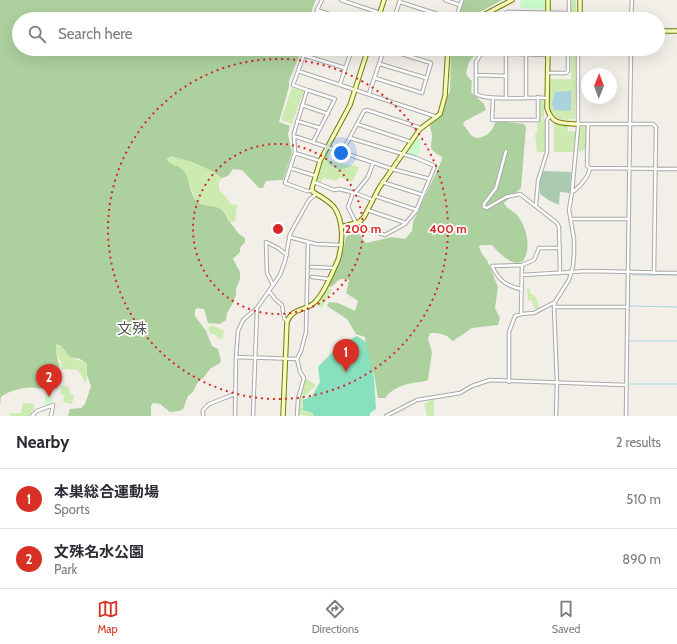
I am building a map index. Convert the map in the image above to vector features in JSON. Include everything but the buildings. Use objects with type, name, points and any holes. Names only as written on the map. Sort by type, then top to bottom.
[{"type":"street","points":[[322,0],[317,10],[323,12]]},
{"type":"street","points":[[341,0],[377,12]]},
{"type":"street","points":[[380,12],[384,0]]},
{"type":"street","points":[[445,0],[460,5]]},
{"type":"street","points":[[458,12],[462,0]]},
{"type":"street","points":[[490,12],[512,0]]},
{"type":"street","points":[[507,12],[548,12],[548,0]]},
{"type":"street","points":[[569,0],[569,12]]},
{"type":"street","points":[[580,0],[580,12]]},
{"type":"street","points":[[631,12],[632,0]]},
{"type":"street","points":[[396,12],[400,1],[432,12]]},
{"type":"street","points":[[665,31],[677,31]]},
{"type":"street","points":[[303,56],[293,85],[335,100],[313,142]]},
{"type":"street","points":[[306,56],[346,68]]},
{"type":"street","points":[[340,84],[349,56]]},
{"type":"street","points":[[235,416],[238,332],[243,320],[257,308],[282,270],[287,255],[289,237],[314,192],[314,182],[320,161],[350,105],[366,56]]},
{"type":"street","points":[[370,94],[383,56]]},
{"type":"street","points":[[375,78],[421,93],[431,63],[408,56]]},
{"type":"street","points":[[341,227],[357,222],[364,217],[382,182],[420,129],[440,114],[445,101],[448,56]]},
{"type":"street","points":[[480,56],[476,62],[476,94],[480,97],[547,98]]},
{"type":"street","points":[[506,56],[506,98]]},
{"type":"street","points":[[526,56],[526,97]]},
{"type":"street","points":[[548,56],[547,108],[550,116],[558,122],[588,125],[653,124],[656,127],[654,273]]},
{"type":"street","points":[[548,73],[566,73],[568,71],[568,56]]},
{"type":"street","points":[[556,416],[557,383],[554,307],[555,302],[565,287],[571,273],[574,254],[574,238],[569,210],[578,124],[578,56]]},
{"type":"street","points":[[626,416],[631,56]]},
{"type":"street","points":[[380,64],[426,78]]},
{"type":"street","points":[[298,71],[437,117]]},
{"type":"street","points":[[476,75],[506,76]]},
{"type":"street","points":[[283,416],[287,321],[294,312],[311,306],[317,300],[338,260],[341,245],[341,227],[334,207],[314,192],[286,183],[295,153],[294,133],[307,90]]},
{"type":"street","points":[[493,98],[492,120],[538,120],[538,98]]},
{"type":"street","points":[[302,105],[328,114]]},
{"type":"street","points":[[342,152],[364,111],[367,110],[418,127],[420,129]]},
{"type":"street","points":[[536,206],[538,181],[547,152],[547,120],[550,116]]},
{"type":"street","points":[[297,120],[320,128]]},
{"type":"street","points":[[357,124],[411,142]]},
{"type":"street","points":[[572,192],[574,192],[586,179],[589,173],[590,168],[587,166],[588,125]]},
{"type":"street","points":[[294,136],[392,169],[430,179]]},
{"type":"street","points":[[350,138],[402,154],[433,165],[435,168],[417,210],[412,217],[405,224],[385,235],[367,229],[357,222],[348,207],[354,193],[368,177],[374,163]]},
{"type":"street","points":[[506,151],[496,188],[484,204],[484,207],[486,208],[506,197],[520,194],[558,225],[560,273]]},
{"type":"street","points":[[295,153],[320,161]]},
{"type":"street","points":[[290,168],[316,176]]},
{"type":"street","points":[[590,168],[677,169]]},
{"type":"street","points":[[314,182],[334,190],[339,189],[373,200]]},
{"type":"street","points":[[382,182],[423,195]]},
{"type":"street","points":[[375,196],[417,210]]},
{"type":"street","points":[[367,210],[405,224]]},
{"type":"street","points":[[571,219],[628,219]]},
{"type":"street","points":[[289,237],[308,243],[341,245]]},
{"type":"street","points":[[273,285],[267,273],[266,242],[278,248],[287,255]]},
{"type":"street","points":[[297,416],[298,400],[304,378],[300,372],[297,359],[301,351],[306,332],[308,243]]},
{"type":"street","points":[[522,289],[514,288],[501,280],[492,266],[522,265],[534,260],[539,248],[560,248]]},
{"type":"street","points":[[521,314],[522,265]]},
{"type":"street","points":[[311,267],[334,268]]},
{"type":"street","points":[[522,275],[588,271],[677,273]]},
{"type":"street","points":[[312,277],[329,279]]},
{"type":"street","points":[[269,291],[282,305],[284,318],[287,321]]},
{"type":"street","points":[[509,382],[509,332],[515,316],[534,313],[555,302]]},
{"type":"street","points":[[554,307],[627,308]]},
{"type":"street","points":[[253,416],[257,308]]},
{"type":"street","points":[[236,357],[297,359]]},
{"type":"street","points":[[386,416],[417,400],[460,393],[472,386],[490,380],[509,382],[626,384]]},
{"type":"street","points":[[203,416],[203,410],[206,406],[235,394]]},
{"type":"street","points":[[32,416],[37,411],[53,405],[51,416]]},
{"type":"green space","points":[[0,0],[316,0],[312,12],[12,12],[12,56],[299,56],[289,81],[289,87],[279,122],[290,126],[288,134],[292,153],[283,180],[266,181],[263,188],[259,188],[242,170],[233,169],[228,176],[222,178],[212,171],[192,162],[171,156],[167,159],[169,163],[185,172],[195,199],[201,204],[219,208],[238,233],[245,238],[245,242],[240,248],[240,252],[233,259],[240,272],[240,279],[236,289],[236,295],[227,313],[226,320],[220,324],[208,323],[204,309],[197,308],[195,310],[195,316],[206,331],[212,346],[218,349],[221,361],[211,368],[198,382],[193,392],[188,396],[183,409],[170,412],[160,404],[153,403],[151,406],[151,416],[68,416],[70,409],[81,408],[85,404],[91,386],[87,375],[87,364],[80,359],[70,357],[61,346],[57,344],[56,354],[60,371],[59,377],[56,381],[43,388],[22,388],[8,393],[1,397],[0,405]]},
{"type":"green space","points":[[463,0],[502,0],[480,12],[459,12]]},
{"type":"green space","points":[[520,0],[545,0],[545,9],[521,8]]},
{"type":"green space","points":[[571,0],[576,0],[576,12],[571,12]]},
{"type":"green space","points":[[451,56],[474,56],[469,62],[466,73],[472,81],[471,92],[484,104],[486,110],[465,121],[463,124],[472,136],[476,138],[486,135],[491,131],[496,121],[524,124],[526,127],[521,188],[504,203],[506,207],[518,216],[524,227],[528,245],[527,251],[522,262],[518,263],[506,258],[492,245],[481,245],[479,247],[487,260],[498,287],[495,308],[500,318],[498,325],[472,328],[453,341],[442,334],[430,333],[428,339],[432,352],[428,380],[403,385],[393,390],[385,398],[378,398],[374,374],[368,362],[365,337],[356,334],[347,319],[327,306],[329,302],[338,303],[355,311],[358,301],[346,293],[349,280],[340,279],[331,287],[327,285],[341,259],[346,237],[351,233],[359,234],[366,243],[392,237],[405,239],[412,231],[413,222],[442,160],[442,157],[431,149],[432,135],[430,126],[442,112],[450,90]]},
{"type":"green space","points":[[571,56],[576,56],[575,118],[560,119],[551,112],[549,107],[549,79],[571,79]]},
{"type":"green space","points":[[292,87],[304,91],[292,124],[281,120]]},
{"type":"green space","points":[[540,98],[544,98],[544,118],[539,118]]},
{"type":"green space","points":[[539,119],[545,119],[545,152],[537,152],[535,134],[537,133],[537,123],[539,122]]},
{"type":"green space","points":[[554,124],[567,124],[568,131],[576,131],[575,152],[554,152]]},
{"type":"green space","points":[[586,126],[586,150],[578,151],[579,127]]},
{"type":"green space","points":[[416,138],[421,139],[417,158],[406,153]]},
{"type":"green space","points":[[328,150],[330,151],[328,160],[359,167],[352,182],[340,177],[336,181],[323,178],[320,184],[317,183],[319,171]]},
{"type":"green space","points":[[171,156],[192,162],[212,171],[222,178],[219,182],[219,190],[227,198],[230,204],[237,205],[235,221],[230,223],[225,212],[219,208],[202,204],[196,200],[190,184],[167,161]]},
{"type":"green space","points":[[542,172],[571,172],[570,193],[560,192],[559,205],[540,194]]},
{"type":"green space","points":[[328,286],[332,289],[322,307],[319,307],[317,304]]},
{"type":"green space","points":[[529,287],[531,294],[535,296],[540,309],[535,309],[531,300],[528,300],[527,289]]},
{"type":"green space","points":[[212,325],[224,331],[222,339],[217,338],[216,335],[210,333],[208,328]]},
{"type":"green space","points":[[357,336],[366,342],[374,378],[376,409],[370,413],[370,416],[314,416],[313,413],[303,410],[303,400],[312,396],[320,382],[318,367],[340,344]]},
{"type":"green space","points":[[57,344],[61,346],[71,357],[87,364],[86,384],[78,370],[61,369],[61,362],[55,350]]},
{"type":"green space","points":[[306,379],[316,385],[304,397],[302,408],[313,409],[315,416],[297,414],[302,383]]},
{"type":"green space","points":[[62,385],[70,387],[69,393],[74,395],[72,404],[63,402],[65,395],[60,394]]},
{"type":"green space","points":[[46,393],[52,394],[51,404],[44,404]]},
{"type":"green space","points":[[434,400],[434,416],[427,416],[424,404]]},
{"type":"green space","points":[[23,403],[34,404],[33,414],[31,416],[10,416],[10,413],[21,413]]},
{"type":"water","points":[[571,91],[571,111],[554,110],[552,103],[555,92]]},
{"type":"waterway","points":[[633,275],[657,275]]},
{"type":"waterway","points":[[661,275],[677,275]]},
{"type":"waterway","points":[[630,306],[677,307]]},
{"type":"waterway","points":[[630,341],[677,341]]},
{"type":"waterway","points":[[630,384],[677,384]]},
{"type":"place","name":"本巣総合運動場","points":[[346,372]]},
{"type":"place","name":"文殊名水公園","points":[[49,397]]},
{"type":"district","name":"文殊","points":[[132,329]]}]
